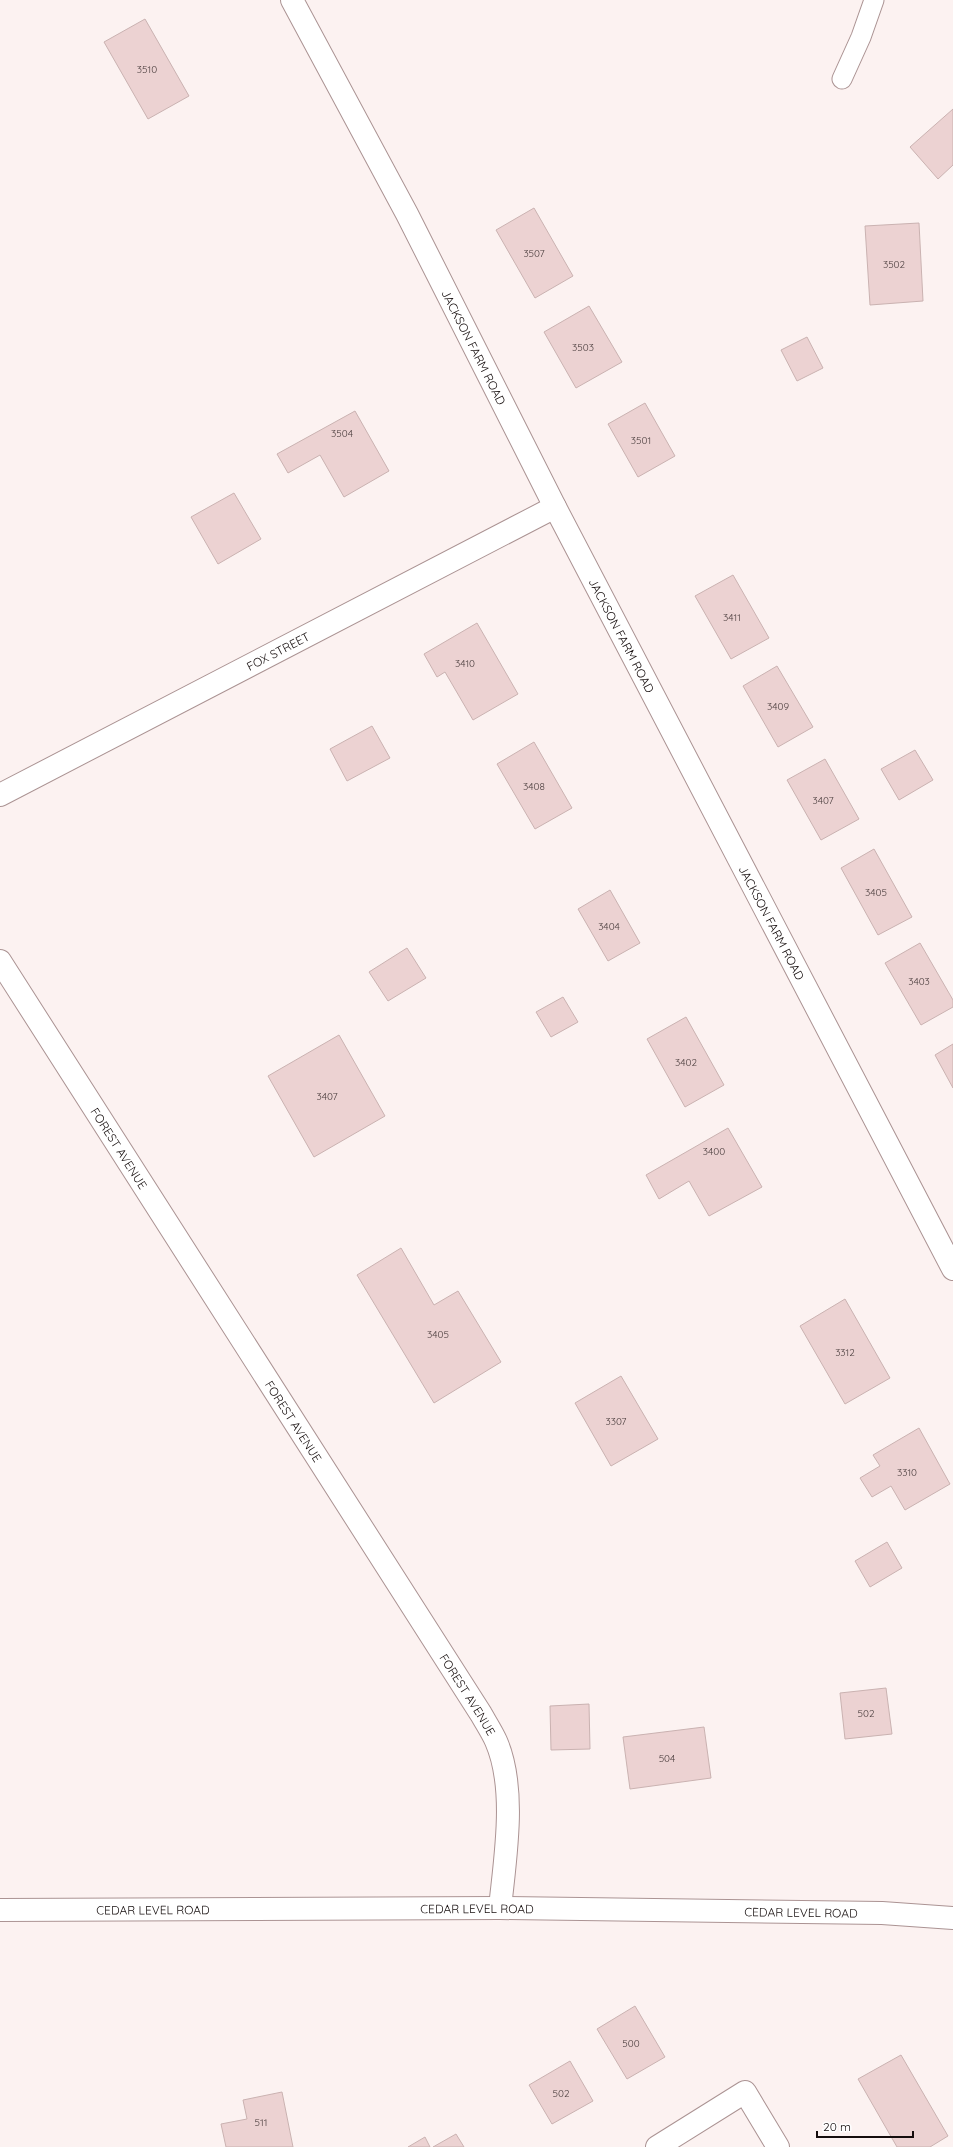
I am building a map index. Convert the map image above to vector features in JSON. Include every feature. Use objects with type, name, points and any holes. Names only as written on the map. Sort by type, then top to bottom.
[{"type":"street","name":"JACKSON FARM ROAD","points":[[292,0],[407,214],[555,507],[953,1269]]},
{"type":"street","name":"FOX STREET","points":[[0,795],[555,507]]},
{"type":"street","name":"FOREST AVENUE","points":[[0,961],[469,1694],[496,1742],[504,1767],[508,1807],[507,1835],[500,1908]]},
{"type":"street","name":"CEDAR LEVEL ROAD","points":[[0,1910],[500,1908],[882,1913],[953,1918]]},
{"type":"street","points":[[657,2147],[745,2092],[778,2147]]},
{"type":"lane","points":[[842,79],[861,37],[874,0]]},
{"type":"building","points":[[145,19],[189,96],[148,119],[104,42]]},
{"type":"building","points":[[953,109],[953,165],[938,179],[910,147]]},
{"type":"building","points":[[534,208],[573,276],[535,298],[496,230]]},
{"type":"building","points":[[919,223],[923,301],[870,305],[865,226]]},
{"type":"building","points":[[589,306],[622,362],[576,388],[544,332]]},
{"type":"building","points":[[807,337],[823,368],[797,381],[781,350]]},
{"type":"building","points":[[645,403],[675,456],[638,477],[608,424]]},
{"type":"building","points":[[355,411],[389,471],[344,497],[320,455],[288,473],[277,454]]},
{"type":"building","points":[[234,493],[261,539],[218,564],[191,517]]},
{"type":"building","points":[[733,575],[769,638],[731,659],[695,596]]},
{"type":"building","points":[[477,623],[518,694],[473,720],[445,672],[437,677],[424,654]]},
{"type":"building","points":[[777,666],[813,727],[778,747],[743,686]]},
{"type":"building","points":[[372,726],[390,758],[347,781],[330,749]]},
{"type":"building","points":[[534,742],[572,808],[535,829],[497,764]]},
{"type":"building","points":[[915,750],[933,780],[899,800],[881,769]]},
{"type":"building","points":[[825,759],[859,819],[821,840],[787,780]]},
{"type":"building","points":[[874,849],[912,917],[878,935],[841,868]]},
{"type":"building","points":[[610,890],[640,943],[608,961],[578,909]]},
{"type":"building","points":[[920,943],[953,1000],[953,1007],[921,1025],[885,963]]},
{"type":"building","points":[[407,948],[426,978],[388,1001],[369,972]]},
{"type":"building","points":[[563,997],[578,1022],[551,1037],[536,1012]]},
{"type":"building","points":[[686,1017],[724,1085],[685,1107],[647,1039]]},
{"type":"building","points":[[339,1035],[385,1116],[314,1157],[268,1076]]},
{"type":"building","points":[[953,1044],[953,1088],[935,1055]]},
{"type":"building","points":[[728,1128],[762,1187],[709,1216],[689,1181],[659,1199],[646,1175]]},
{"type":"building","points":[[401,1248],[434,1305],[458,1291],[501,1362],[434,1403],[357,1275]]},
{"type":"building","points":[[845,1299],[890,1378],[845,1404],[800,1326]]},
{"type":"building","points":[[621,1376],[658,1439],[611,1466],[575,1403]]},
{"type":"building","points":[[919,1428],[950,1484],[905,1510],[891,1486],[872,1497],[860,1478],[880,1466],[873,1455]]},
{"type":"building","points":[[887,1542],[902,1568],[870,1587],[855,1561]]},
{"type":"building","points":[[886,1688],[892,1734],[845,1739],[840,1693]]},
{"type":"building","points":[[589,1704],[590,1749],[551,1750],[550,1706]]},
{"type":"building","points":[[704,1727],[711,1778],[630,1789],[623,1737]]},
{"type":"building","points":[[635,2006],[665,2057],[627,2079],[597,2029]]},
{"type":"building","points":[[901,2055],[948,2136],[930,2147],[897,2147],[858,2079]]},
{"type":"building","points":[[570,2061],[593,2101],[552,2124],[529,2085]]},
{"type":"building","points":[[282,2092],[293,2147],[226,2147],[221,2124],[247,2119],[243,2100]]},
{"type":"building","points":[[456,2134],[464,2147],[433,2147]]},
{"type":"building","points":[[425,2137],[430,2147],[408,2147]]}]
